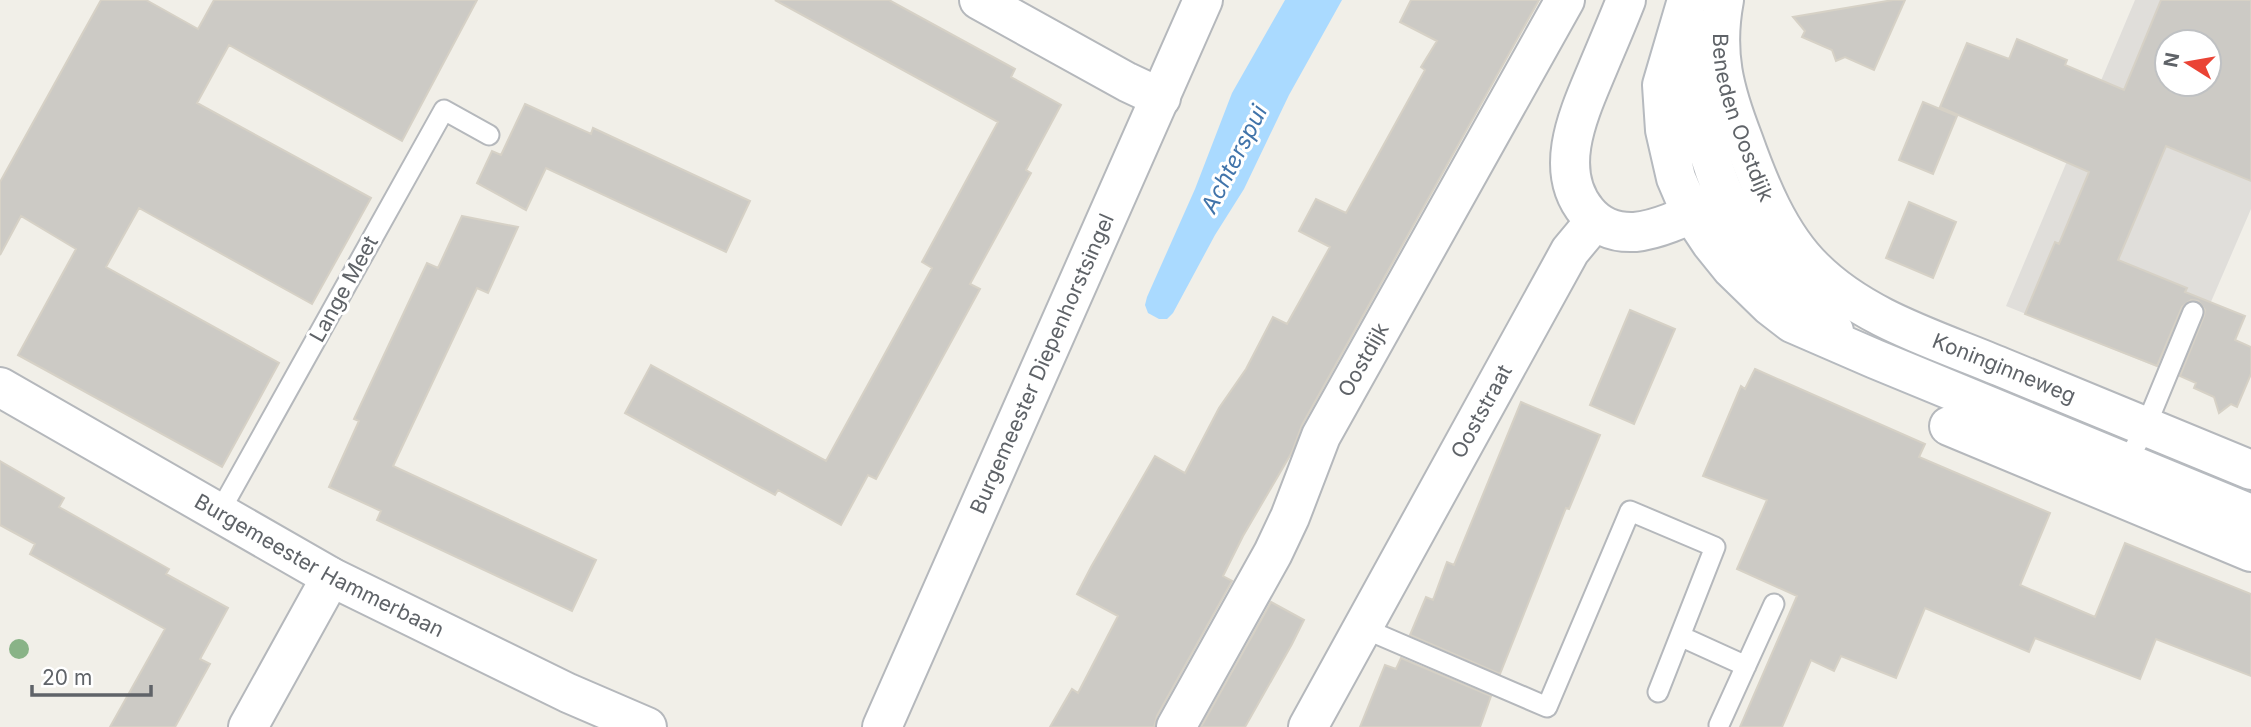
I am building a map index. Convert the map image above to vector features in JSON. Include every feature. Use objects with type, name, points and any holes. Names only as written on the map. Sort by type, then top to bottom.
[{"type":"street","points":[[979,0],[1161,98]]},
{"type":"street","name":"Burgemeester Diepenhorstsingel","points":[[882,727],[1203,0]]},
{"type":"street","name":"Oostdijk","points":[[1176,727],[1273,553],[1321,436],[1565,0]]},
{"type":"street","points":[[1626,0],[1580,112],[1573,139],[1570,167],[1579,201],[1595,221],[1613,230],[1638,231],[1667,223],[1726,198]]},
{"type":"street","name":"Beneden Oostdijk","points":[[1724,0],[1719,38],[1726,91],[1749,158],[1783,229]]},
{"type":"street","name":"Beneden Oostdijk","points":[[1686,3],[1693,81],[1701,128],[1726,198]]},
{"type":"street","name":"Beneden Oostdijk","points":[[1686,3],[1662,85],[1665,130],[1673,166],[1691,213]]},
{"type":"street","name":"Koninginneweg","points":[[1726,198],[1756,250],[1847,345]]},
{"type":"street","name":"Koninginneweg","points":[[1691,213],[1732,269],[1792,323],[1875,359],[1966,387],[2146,427],[2251,470]]},
{"type":"street","name":"Ooststraat","points":[[1308,727],[1570,251],[1595,221]]},
{"type":"street","name":"Koninginneweg","points":[[1783,229],[1814,269],[1843,293],[1885,318],[1966,387],[2118,479],[2225,516],[2251,552]]},
{"type":"street","name":"Burgemeester Hammerbaan","points":[[0,387],[331,577],[568,693],[647,727]]},
{"type":"street","points":[[248,727],[331,577]]},
{"type":"lane","name":"Lange Meet","points":[[219,513],[444,110],[489,135]]},
{"type":"lane","points":[[2118,479],[2146,427],[2193,312]]},
{"type":"lane","points":[[1363,628],[1547,707],[1630,511],[1715,547],[1658,692]]},
{"type":"lane","points":[[1719,725],[1774,604]]},
{"type":"lane","points":[[1680,636],[1746,666]]},
{"type":"shaded area","points":[[2135,0],[2251,0],[2251,209],[2179,376],[2006,306]]},
{"type":"water","name":"Achterspui","points":[[1285,0],[1342,0],[1289,95],[1244,189],[1215,235],[1173,313],[1167,319],[1159,319],[1148,313],[1145,305],[1147,297],[1195,189],[1232,93]]},
{"type":"building","points":[[101,0],[146,0],[198,29],[214,0],[477,0],[402,141],[229,45],[197,103],[371,198],[312,304],[139,208],[106,267],[279,363],[222,467],[18,355],[76,249],[21,216],[0,255],[0,182]]},
{"type":"building","points":[[775,0],[889,0],[1015,69],[1011,77],[1061,105],[1026,170],[1031,173],[970,284],[980,289],[876,479],[868,475],[841,525],[778,490],[775,495],[625,413],[651,365],[826,461],[932,268],[922,262],[998,122]]},
{"type":"building","points":[[1411,0],[1539,0],[1302,425],[1292,452],[1243,536],[1223,576],[1232,581],[1157,716],[1154,727],[1050,727],[1072,689],[1078,693],[1118,616],[1077,594],[1091,567],[1155,456],[1185,473],[1219,408],[1246,369],[1273,317],[1287,324],[1330,247],[1299,231],[1316,199],[1346,213],[1425,70],[1421,67],[1437,41],[1400,22]]},
{"type":"building","points":[[1905,0],[1874,70],[1845,57],[1836,61],[1832,50],[1802,37],[1805,31],[1793,17]]},
{"type":"building","points":[[2161,0],[2251,0],[2251,181],[2166,146],[2118,260],[2187,288],[2185,292],[2245,316],[2235,340],[2251,347],[2251,374],[2237,407],[2231,404],[2219,413],[2214,397],[2194,388],[2196,383],[2180,376],[2204,316],[2205,310],[2198,301],[2191,300],[2182,307],[2157,366],[2025,314],[2055,242],[2059,244],[2089,172],[1940,107],[1967,43],[2009,59],[2017,39],[2067,60],[2065,65],[2124,90]]},
{"type":"building","points":[[1923,102],[1957,116],[1933,174],[1899,160]]},
{"type":"building","points":[[525,104],[591,134],[593,128],[750,201],[726,252],[546,168],[526,210],[477,183],[492,151],[501,155]]},
{"type":"building","points":[[1909,202],[1956,222],[1933,278],[1886,258]]},
{"type":"building","points":[[462,216],[518,227],[488,293],[477,288],[393,466],[596,560],[572,611],[377,520],[381,511],[329,487],[359,421],[354,419],[427,263],[438,268]]},
{"type":"building","points":[[1630,310],[1675,329],[1634,424],[1590,405]]},
{"type":"building","points":[[1755,369],[1925,444],[1919,457],[2050,513],[2020,585],[2095,617],[2125,543],[2251,594],[2251,676],[2156,639],[2140,679],[2035,638],[2029,652],[1925,608],[1896,678],[1841,656],[1834,671],[1811,660],[1782,727],[1740,727],[1797,596],[1737,569],[1767,500],[1703,476],[1741,386],[1745,389]]},
{"type":"building","points":[[1521,402],[1600,435],[1569,509],[1566,508],[1500,674],[1410,635],[1426,597],[1433,600],[1447,562],[1454,565]]},
{"type":"building","points":[[0,461],[64,498],[59,507],[169,569],[166,574],[228,608],[200,659],[210,664],[175,727],[110,727],[165,629],[30,554],[35,544],[0,525]]},
{"type":"building","points":[[1271,602],[1304,620],[1292,644],[1245,727],[1201,727]]},
{"type":"building","points":[[1401,658],[1491,696],[1480,727],[1360,727],[1385,665],[1396,669]]}]
